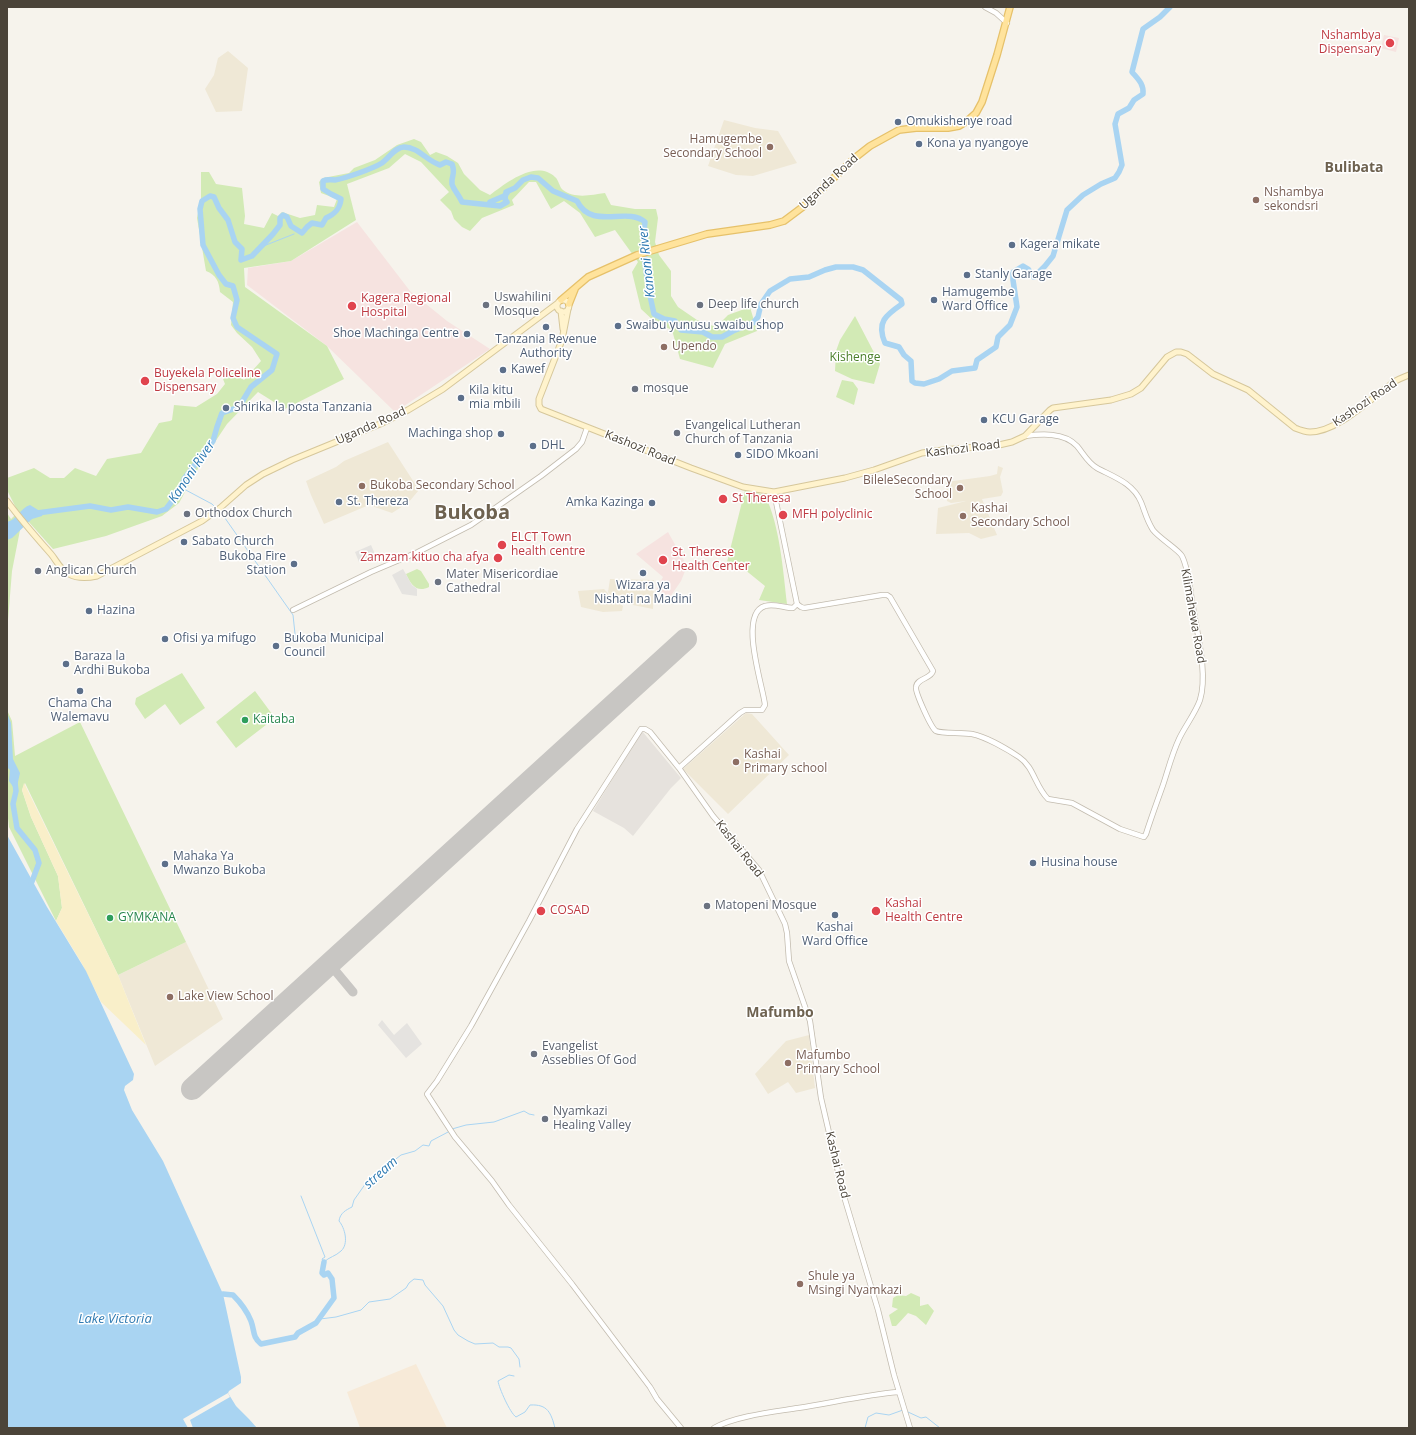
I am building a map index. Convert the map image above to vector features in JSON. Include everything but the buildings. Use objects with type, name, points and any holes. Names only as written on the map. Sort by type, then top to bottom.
[{"type":"main road","name":"Uganda Road","points":[[7,501],[63,570],[75,577],[84,578],[97,576],[186,531],[218,510],[237,492],[263,474],[292,460],[380,424],[408,410],[436,393],[550,309],[588,277],[637,255],[707,234],[770,225],[784,221],[804,206],[856,156],[889,135],[899,130],[908,128],[948,128],[959,126],[967,122],[976,113],[982,102],[1007,23],[1010,7]]},
{"type":"main road","points":[[550,309],[565,312],[569,307],[575,288]]},
{"type":"main road","points":[[560,301],[567,301],[569,307]]},
{"type":"main road","name":"Kashozi Road","points":[[560,301],[564,336]]},
{"type":"main road","name":"Kashozi Road","points":[[569,307],[564,336],[539,399],[541,409],[728,482],[743,487],[774,492],[845,478],[874,470],[922,453],[999,445],[1012,442],[1025,436],[1053,408],[1110,400],[1131,394],[1141,388],[1168,357],[1176,352],[1188,354],[1213,374],[1248,390],[1295,428],[1311,432],[1322,430],[1339,423],[1391,384],[1409,375]]},
{"type":"street","points":[[984,7],[996,13],[1007,23]]},
{"type":"street","points":[[293,610],[371,572],[418,552],[471,525],[570,454],[582,442],[587,428]]},
{"type":"street","name":"Kilimahewa Road","points":[[797,604],[804,608],[882,595],[890,597],[933,671],[930,676],[918,682],[916,689],[924,710],[934,729],[937,731],[965,733],[980,736],[1010,752],[1028,765],[1039,788],[1048,799],[1072,803],[1120,829],[1144,837],[1174,750],[1184,729],[1192,718],[1200,700],[1202,672],[1200,649],[1188,576],[1182,555],[1158,536],[1153,530],[1137,494],[1126,484],[1092,464],[1076,444],[1065,438],[1046,434],[1025,436]]},
{"type":"street","points":[[679,768],[740,713],[745,710],[756,711],[763,708],[765,705],[753,640],[754,622],[758,610],[764,606],[775,605],[793,608],[797,604],[774,492]]},
{"type":"street","name":"Kashai Road","points":[[681,1428],[657,1399],[650,1387],[572,1284],[451,1130],[428,1094],[475,1019],[578,830],[641,729],[645,729],[650,732],[679,768],[713,816],[759,870],[785,924],[789,961],[810,1021],[821,1098],[843,1193],[878,1310],[903,1410],[910,1428]]},
{"type":"street","points":[[714,1428],[725,1422],[748,1417],[868,1395],[898,1392]]},
{"type":"shaded area","name":"Nshambya Dispensary","points":[[1384,35],[1399,38],[1396,52],[1381,48]]},
{"type":"shaded area","points":[[228,51],[248,68],[242,111],[216,112],[205,89],[214,75],[218,58]]},
{"type":"shaded area","points":[[724,120],[755,128],[778,131],[797,163],[753,176],[736,175],[708,166]]},
{"type":"shaded area","name":"Kagera Regional Hospital","points":[[357,222],[410,291],[447,321],[490,349],[395,412],[327,346],[247,285],[248,268],[291,261]]},
{"type":"shaded area","name":"Bukoba Secondary School","points":[[388,442],[419,490],[408,503],[392,513],[369,505],[324,524],[306,481],[336,467],[344,461]]},
{"type":"shaded area","points":[[998,466],[1003,468],[1000,477],[1003,492],[1001,496],[982,499],[997,535],[981,539],[969,533],[936,534],[938,508],[966,501],[951,503],[947,501],[946,482],[997,474]]},
{"type":"shaded area","name":"St. Therese Health Center","points":[[668,532],[687,566],[681,581],[670,597],[656,590],[663,577],[636,554]]},
{"type":"shaded area","points":[[371,545],[375,554],[359,562],[355,552]]},
{"type":"shaded area","points":[[403,569],[412,585],[417,589],[417,596],[402,594],[392,575]]},
{"type":"shaded area","points":[[610,579],[654,580],[653,609],[618,602],[623,606],[622,611],[603,612],[581,607],[578,591],[604,589],[616,602],[608,592]]},
{"type":"shaded area","name":"Kashai Primary school","points":[[746,713],[752,714],[789,755],[728,814],[683,769]]},
{"type":"shaded area","points":[[642,731],[681,778],[671,788],[633,836],[624,828],[593,811]]},
{"type":"shaded area","name":"Lake View School","points":[[186,942],[223,1019],[155,1066],[118,975]]},
{"type":"shaded area","points":[[382,1020],[394,1035],[407,1023],[422,1044],[406,1058],[378,1025]]},
{"type":"shaded area","name":"Mafumbo Primary School","points":[[809,1035],[815,1088],[796,1093],[788,1082],[768,1094],[755,1074],[786,1041]]},
{"type":"shaded area","points":[[416,1364],[447,1428],[360,1428],[347,1392]]},
{"type":"green space","points":[[414,139],[421,142],[430,155],[436,152],[447,156],[458,163],[464,174],[480,190],[490,195],[521,175],[539,171],[547,172],[555,177],[563,190],[573,195],[583,196],[605,193],[611,205],[635,209],[656,209],[658,218],[655,242],[659,255],[671,271],[671,296],[678,307],[697,320],[716,327],[728,315],[750,307],[757,331],[725,344],[713,368],[680,359],[672,330],[655,322],[641,309],[632,272],[638,262],[615,230],[595,237],[580,213],[564,201],[551,209],[536,182],[529,182],[512,200],[514,205],[482,218],[470,231],[462,227],[454,219],[451,211],[440,200],[449,192],[421,162],[405,154],[389,168],[347,184],[356,220],[291,261],[244,268],[245,287],[327,346],[344,379],[285,409],[258,392],[227,424],[201,463],[179,503],[162,516],[106,536],[53,549],[28,521],[21,525],[12,571],[7,633],[7,513],[11,519],[18,512],[7,490],[7,478],[34,468],[50,478],[64,478],[75,468],[96,476],[107,459],[141,453],[159,423],[172,420],[174,405],[196,407],[217,394],[225,384],[223,379],[232,372],[244,380],[261,361],[252,347],[231,325],[233,302],[220,292],[216,279],[212,274],[206,271],[197,218],[201,199],[201,172],[209,172],[216,184],[242,188],[245,216],[244,224],[264,228],[272,213],[278,216],[282,212],[300,218],[315,215],[317,205],[334,207],[337,199],[321,193],[319,182],[323,178],[349,173],[354,168],[375,160],[397,145]]},
{"type":"green space","name":"Kishenge","points":[[855,316],[880,364],[874,384],[852,379],[835,371],[836,351],[840,340]]},
{"type":"green space","name":"Kishenge","points":[[842,380],[853,382],[858,389],[854,405],[836,397]]},
{"type":"green space","points":[[745,490],[765,495],[770,507],[780,548],[787,604],[759,600],[765,586],[744,569],[726,566]]},
{"type":"green space","points":[[417,569],[421,571],[429,584],[429,587],[421,589],[415,587],[410,582],[406,574]]},
{"type":"green space","points":[[182,673],[205,708],[180,725],[165,704],[145,719],[135,704],[136,698]]},
{"type":"green space","name":"Kaitaba","points":[[255,691],[275,718],[236,748],[216,722]]},
{"type":"green space","points":[[7,710],[12,721],[15,756],[80,722],[186,942],[118,975],[25,783],[22,790],[31,817],[58,876],[62,908],[56,921],[9,827],[7,809]]},
{"type":"green space","points":[[911,1293],[920,1297],[920,1306],[928,1304],[934,1311],[926,1325],[916,1316],[908,1313],[896,1326],[892,1326],[889,1315],[898,1309],[892,1307],[893,1298],[898,1295],[906,1296]]},
{"type":"sand","points":[[24,783],[118,975],[146,1045],[101,1002],[81,962],[56,921],[62,908],[58,876],[31,817],[22,790]]},
{"type":"water","points":[[30,505],[43,513],[42,516],[32,519],[12,538],[7,540],[7,522]]},
{"type":"water","points":[[7,713],[11,723],[13,759],[20,773],[16,791],[9,781],[10,770],[7,767]]},
{"type":"water","name":"Lake Victoria","points":[[7,835],[47,907],[86,971],[134,1074],[133,1080],[125,1086],[124,1090],[132,1110],[163,1161],[223,1294],[241,1377],[241,1383],[228,1393],[236,1406],[257,1428],[7,1428]]},
{"type":"pier","points":[[228,1393],[230,1397],[190,1420],[193,1428],[188,1428],[183,1419]]},
{"type":"waterway","name":"Kanoni River","points":[[37,513],[90,506],[111,510],[128,507],[157,512],[166,509],[182,488],[184,479],[213,441],[222,413],[239,407],[251,387],[272,370],[277,354],[237,327],[233,318],[237,300],[233,286],[226,284],[219,275],[203,245],[200,209],[202,201],[210,196],[214,197],[219,208],[228,220],[235,242],[242,249],[241,260],[252,256],[273,234],[280,225],[280,218],[283,215],[287,217],[291,226],[302,233],[312,223],[322,225],[326,218],[332,215],[340,206],[341,199],[323,189],[323,181],[340,179],[372,168],[382,163],[401,147],[414,149],[440,165],[446,162],[452,164],[454,170],[452,184],[462,202],[500,206],[507,202],[505,199],[506,192],[515,188],[523,180],[531,177],[538,178],[553,191],[577,201],[583,210],[591,215],[600,217],[629,216],[638,218],[645,222],[644,244],[647,280],[654,314],[664,319],[675,321],[681,330],[703,332],[712,337],[722,337],[753,323],[758,317],[761,304],[770,291],[790,279],[809,277],[836,267],[853,267],[863,270],[901,300],[902,304],[891,312],[884,320],[882,324],[882,336],[885,343],[899,347],[904,355],[911,361],[912,381],[915,383],[924,384],[939,379],[952,371],[975,368],[977,360],[996,347],[998,337],[1010,325],[1017,307],[1013,272],[1023,266],[1028,269],[1034,277],[1053,256],[1067,210],[1083,195],[1101,184],[1115,178],[1119,172],[1122,165],[1115,124],[1118,114],[1129,108],[1134,100],[1143,94],[1142,84],[1132,72],[1143,29],[1160,17],[1170,7]]},
{"type":"waterway","points":[[490,202],[504,196],[507,193]]},
{"type":"waterway","points":[[256,249],[294,234]]},
{"type":"waterway","points":[[182,488],[212,504],[216,508]]},
{"type":"waterway","points":[[220,511],[293,615],[296,643]]},
{"type":"waterway","name":"Kanoni River","points":[[15,783],[16,791],[13,804],[17,828],[35,850],[39,863],[31,884]]},
{"type":"waterway","points":[[452,1129],[466,1125],[494,1122],[524,1111],[534,1115]]},
{"type":"waterway","name":"stream","points":[[324,1262],[339,1253],[343,1248],[345,1244],[345,1236],[339,1221],[340,1218],[344,1212],[352,1207],[354,1200],[366,1183],[376,1179],[382,1169],[401,1155],[415,1151],[423,1145],[429,1146],[431,1141],[450,1131]]},
{"type":"waterway","points":[[301,1196],[325,1257],[322,1259],[323,1261]]},
{"type":"waterway","points":[[223,1294],[233,1295],[241,1304],[251,1321],[255,1336],[261,1344],[295,1337],[298,1333],[316,1323],[334,1298],[332,1279],[328,1273],[324,1275],[322,1273],[324,1262]]},
{"type":"waterway","points":[[320,1319],[336,1317],[361,1310],[369,1302],[390,1299],[406,1288],[414,1279],[423,1280],[425,1285],[443,1306],[454,1330],[458,1335],[475,1344],[493,1343],[499,1347],[511,1348],[519,1359],[520,1367]]},
{"type":"waterway","name":"stream","points":[[514,1376],[509,1375],[498,1381],[505,1400],[514,1415],[516,1417],[525,1412],[530,1405],[541,1406],[548,1410],[555,1428]]},
{"type":"waterway","name":"stream","points":[[865,1428],[868,1417],[876,1413],[889,1415],[903,1410]]},
{"type":"waterway","name":"stream","points":[[908,1412],[921,1418],[926,1417],[940,1428]]},
{"type":"taxiway","points":[[333,968],[353,992]]},
{"type":"runway","points":[[192,1089],[686,639]]},
{"type":"place","name":"Nshambya Dispensary","points":[[1390,43]]},
{"type":"place","name":"Omukishenye road","points":[[898,122]]},
{"type":"place","name":"Kona ya nyangoye","points":[[919,144]]},
{"type":"place","name":"Hamugembe Secondary School","points":[[770,147]]},
{"type":"place","name":"Nshambya sekondsri","points":[[1256,200]]},
{"type":"place","name":"Kagera mikate","points":[[1012,245]]},
{"type":"place","name":"Stanly Garage","points":[[967,275]]},
{"type":"place","name":"Hamugembe Ward Office","points":[[934,300]]},
{"type":"place","name":"Uswahilini Mosque","points":[[486,305]]},
{"type":"place","name":"Deep life church","points":[[700,305]]},
{"type":"place","name":"Kagera Regional Hospital","points":[[352,306]]},
{"type":"place","name":"Swaibu yunusu swaibu shop","points":[[618,326]]},
{"type":"place","name":"Tanzania Revenue Authority","points":[[546,327]]},
{"type":"place","name":"Shoe Machinga Centre","points":[[467,334]]},
{"type":"place","name":"Upendo","points":[[664,347]]},
{"type":"place","name":"Kawef","points":[[503,370]]},
{"type":"place","name":"Buyekela Policeline Dispensary","points":[[145,381]]},
{"type":"place","name":"mosque","points":[[635,389]]},
{"type":"place","name":"Kila kitu mia mbili","points":[[461,398]]},
{"type":"place","name":"Shirika la posta Tanzania","points":[[226,408]]},
{"type":"place","name":"KCU Garage","points":[[984,420]]},
{"type":"place","name":"Evangelical Lutheran Church of Tanzania","points":[[677,433]]},
{"type":"place","name":"Machinga shop","points":[[501,434]]},
{"type":"place","name":"DHL","points":[[533,446]]},
{"type":"place","name":"SIDO Mkoani","points":[[738,455]]},
{"type":"place","name":"Bukoba Secondary School","points":[[362,486]]},
{"type":"place","name":"BileleSecondary School","points":[[960,488]]},
{"type":"place","name":"St Theresa","points":[[723,499]]},
{"type":"place","name":"St. Thereza","points":[[339,502]]},
{"type":"place","name":"Amka Kazinga","points":[[652,503]]},
{"type":"place","name":"Orthodox Church","points":[[187,514]]},
{"type":"place","name":"MFH polyclinic","points":[[783,515]]},
{"type":"place","name":"Kashai Secondary School","points":[[963,516]]},
{"type":"place","name":"Sabato Church","points":[[184,542]]},
{"type":"place","name":"ELCT Town health centre","points":[[502,545]]},
{"type":"place","name":"Zamzam kituo cha afya","points":[[498,558]]},
{"type":"place","name":"St. Therese Health Center","points":[[663,560]]},
{"type":"place","name":"Bukoba Fire Station","points":[[294,564]]},
{"type":"place","name":"Anglican Church","points":[[38,571]]},
{"type":"place","name":"Wizara ya Nishati na Madini","points":[[643,573]]},
{"type":"place","name":"Mater Misericordiae Cathedral","points":[[438,582]]},
{"type":"place","name":"Hazina","points":[[89,611]]},
{"type":"place","name":"Ofisi ya mifugo","points":[[165,639]]},
{"type":"place","name":"Bukoba Municipal Council","points":[[276,646]]},
{"type":"place","name":"Baraza la Ardhi Bukoba","points":[[66,664]]},
{"type":"place","name":"Chama Cha Walemavu","points":[[80,691]]},
{"type":"place","name":"Kaitaba","points":[[245,720]]},
{"type":"place","name":"Kashai Primary school","points":[[736,762]]},
{"type":"place","name":"Husina house","points":[[1033,863]]},
{"type":"place","name":"Mahaka Ya Mwanzo Bukoba","points":[[165,864]]},
{"type":"place","name":"Matopeni Mosque","points":[[707,906]]},
{"type":"place","name":"COSAD","points":[[541,911]]},
{"type":"place","name":"Kashai Health Centre","points":[[876,911]]},
{"type":"place","name":"Kashai Ward Office","points":[[835,915]]},
{"type":"place","name":"GYMKANA","points":[[110,918]]},
{"type":"place","name":"Lake View School","points":[[170,997]]},
{"type":"place","name":"Evangelist Asseblies Of God","points":[[534,1054]]},
{"type":"place","name":"Mafumbo Primary School","points":[[788,1063]]},
{"type":"place","name":"Nyamkazi Healing Valley","points":[[545,1119]]},
{"type":"place","name":"Shule ya Msingi Nyamkazi","points":[[800,1284]]},
{"type":"district","name":"Bulibata","points":[[1354,168]]},
{"type":"district","name":"Bukoba","points":[[472,513]]},
{"type":"district","name":"Mafumbo","points":[[780,1013]]}]
